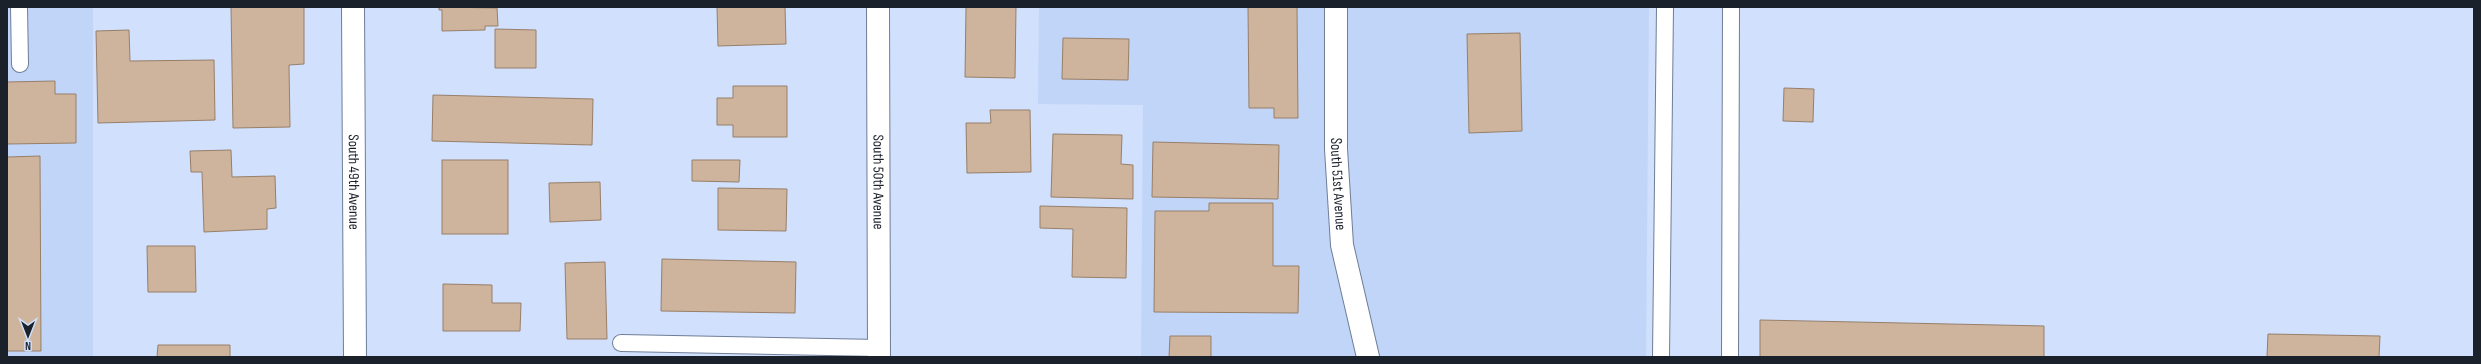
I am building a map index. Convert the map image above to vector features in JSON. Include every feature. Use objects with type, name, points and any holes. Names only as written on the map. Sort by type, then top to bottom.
[{"type":"street","name":"South 49th Avenue","points":[[353,7],[355,357]]},
{"type":"street","name":"South 50th Avenue","points":[[878,7],[879,353]]},
{"type":"street","name":"South 51st Avenue","points":[[1336,7],[1336,148],[1342,245],[1368,357]]},
{"type":"lane","points":[[19,7],[20,64]]},
{"type":"lane","points":[[1661,357],[1665,7]]},
{"type":"lane","points":[[1730,357],[1731,7]]},
{"type":"lane","points":[[621,343],[879,353]]},
{"type":"shaded area","points":[[7,7],[93,7],[93,357],[7,357]]},
{"type":"shaded area","points":[[1039,7],[1649,7],[1646,357],[1141,357],[1143,105],[1038,104]]},
{"type":"building","points":[[231,7],[304,7],[304,64],[289,65],[290,127],[233,128]]},
{"type":"building","points":[[439,7],[497,8],[498,26],[485,26],[485,30],[442,31],[442,10],[439,10]]},
{"type":"building","points":[[717,7],[785,7],[786,44],[718,46]]},
{"type":"building","points":[[966,7],[1016,7],[1015,78],[965,77]]},
{"type":"building","points":[[1248,7],[1297,7],[1298,118],[1274,118],[1274,108],[1249,108]]},
{"type":"building","points":[[495,29],[536,30],[536,68],[495,68]]},
{"type":"building","points":[[129,30],[130,61],[214,60],[215,120],[98,123],[96,31]]},
{"type":"building","points":[[1520,33],[1522,131],[1469,133],[1467,34]]},
{"type":"building","points":[[1063,38],[1129,39],[1128,80],[1062,79]]},
{"type":"building","points":[[55,81],[55,94],[76,94],[76,143],[7,144],[7,82]]},
{"type":"building","points":[[733,86],[787,86],[787,137],[733,137],[733,125],[717,125],[717,98],[733,98]]},
{"type":"building","points":[[1784,88],[1814,89],[1813,122],[1783,121]]},
{"type":"building","points":[[433,95],[593,99],[592,145],[432,141]]},
{"type":"building","points":[[990,110],[1030,110],[1031,172],[967,173],[966,123],[991,123]]},
{"type":"building","points":[[1053,134],[1122,135],[1121,164],[1133,165],[1133,199],[1051,197]]},
{"type":"building","points":[[1153,142],[1279,145],[1278,199],[1152,197]]},
{"type":"building","points":[[231,150],[232,177],[275,176],[276,208],[267,209],[267,229],[204,232],[202,172],[191,172],[190,151]]},
{"type":"building","points":[[40,156],[41,351],[7,351],[7,157]]},
{"type":"building","points":[[442,160],[508,160],[508,234],[442,234]]},
{"type":"building","points":[[692,160],[740,160],[739,182],[692,181]]},
{"type":"building","points":[[600,182],[601,220],[550,222],[549,183]]},
{"type":"building","points":[[718,188],[787,189],[786,231],[718,230]]},
{"type":"building","points":[[1209,203],[1273,203],[1273,266],[1299,266],[1298,313],[1154,312],[1155,211],[1209,211]]},
{"type":"building","points":[[1040,206],[1127,208],[1126,278],[1072,277],[1073,229],[1040,228]]},
{"type":"building","points":[[147,246],[195,246],[196,292],[148,292]]},
{"type":"building","points":[[662,259],[796,262],[795,313],[661,311]]},
{"type":"building","points":[[605,262],[607,339],[567,339],[565,263]]},
{"type":"building","points":[[443,284],[492,285],[492,303],[521,303],[520,331],[443,331]]},
{"type":"building","points":[[1760,320],[2044,326],[2044,357],[1760,357]]},
{"type":"building","points":[[2268,334],[2380,336],[2379,357],[2267,357]]},
{"type":"building","points":[[1170,336],[1211,336],[1211,357],[1169,357]]},
{"type":"building","points":[[158,345],[230,345],[230,357],[157,357]]}]
